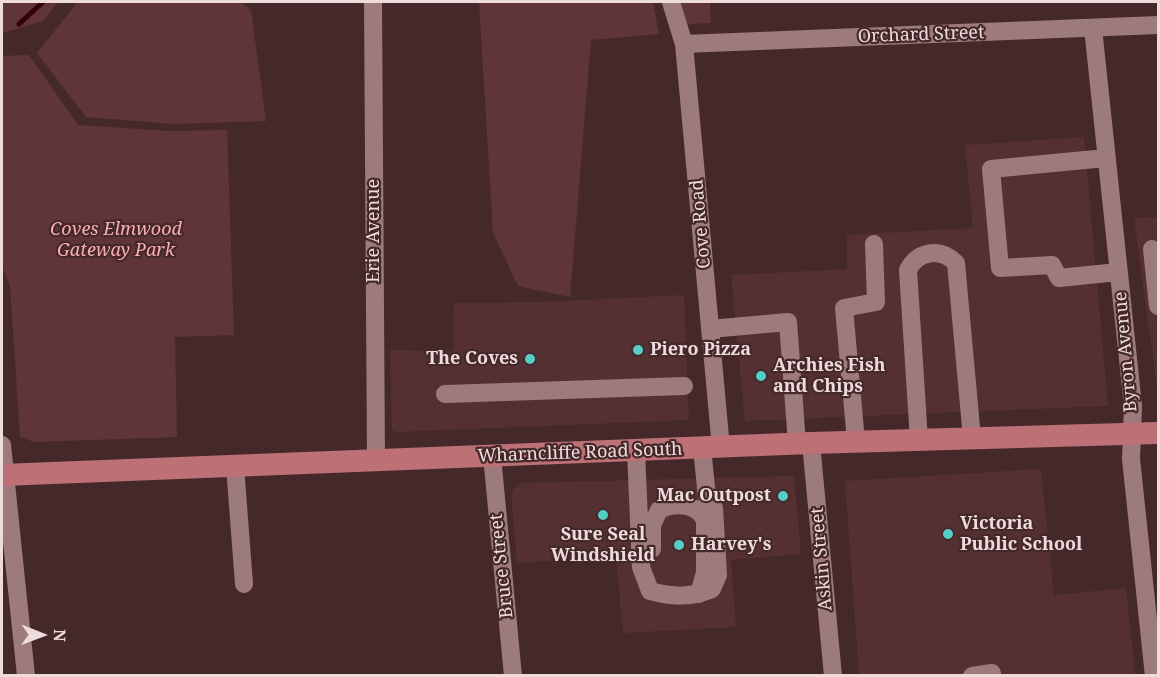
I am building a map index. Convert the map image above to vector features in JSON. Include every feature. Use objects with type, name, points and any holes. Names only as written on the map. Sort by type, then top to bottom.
[{"type":"main road","name":"Wharncliffe Road South","points":[[3,475],[856,441],[1158,433]]},
{"type":"street","name":"Erie Avenue","points":[[373,2],[376,460]]},
{"type":"street","name":"Cove Road","points":[[671,2],[684,44],[710,329],[712,448],[707,497],[714,508],[718,575],[712,589],[699,594]]},
{"type":"street","name":"Orchard Street","points":[[684,44],[1158,25]]},
{"type":"street","name":"Byron Avenue","points":[[1093,28],[1133,406],[1131,459],[1154,675]]},
{"type":"street","points":[[1106,158],[991,169],[1000,268],[1052,265],[1059,278],[1118,272]]},
{"type":"street","points":[[856,441],[844,308],[876,302],[874,244]]},
{"type":"street","points":[[1152,249],[1158,306]]},
{"type":"street","points":[[919,440],[908,270],[918,256],[931,253],[950,258],[956,263],[972,438]]},
{"type":"street","name":"Askin Street","points":[[710,329],[788,322],[833,675]]},
{"type":"street","points":[[445,394],[684,386]]},
{"type":"street","points":[[2,445],[7,554],[26,675]]},
{"type":"street","points":[[636,450],[641,567],[650,591],[676,598],[699,594],[705,572],[705,521],[702,514],[695,509],[669,506],[659,510],[652,525],[653,570],[663,594]]},
{"type":"street","name":"Bruce Street","points":[[492,456],[510,675]]},
{"type":"street","points":[[235,466],[244,584]]},
{"type":"street","points":[[972,675],[992,673]]},
{"type":"shaded area","points":[[1084,137],[1108,406],[745,421],[731,275],[847,269],[847,235],[973,228],[965,145]]},
{"type":"shaded area","points":[[1158,217],[1158,395],[1134,218]]},
{"type":"shaded area","points":[[684,295],[689,420],[396,432],[392,430],[390,350],[453,351],[454,303],[542,302]]},
{"type":"shaded area","name":"Victoria Public School","points":[[1041,469],[1054,595],[1126,588],[1135,675],[859,675],[845,481]]},
{"type":"shaded area","points":[[794,476],[801,554],[731,560],[736,627],[623,633],[616,557],[517,563],[511,495],[514,488],[521,483]]},
{"type":"green space","points":[[2,2],[58,2],[43,21],[2,33]]},
{"type":"green space","points":[[78,2],[241,2],[251,10],[266,121],[174,124],[86,117],[37,53]]},
{"type":"green space","points":[[479,2],[653,2],[659,34],[591,40],[570,297],[518,286],[493,233]]},
{"type":"green space","points":[[677,2],[710,2],[711,23],[686,24]]},
{"type":"green space","name":"Coves Elmwood Gateway Park","points":[[29,55],[78,125],[170,131],[227,130],[234,335],[175,337],[177,437],[34,442],[20,437],[10,285],[2,267],[2,56]]},
{"type":"waterway","points":[[19,24],[43,2]]},
{"type":"place","name":"Piero Pizza","points":[[638,350]]},
{"type":"place","name":"The Coves","points":[[530,359]]},
{"type":"place","name":"Archies Fish and Chips","points":[[761,376]]},
{"type":"place","name":"Mac Outpost","points":[[783,496]]},
{"type":"place","name":"Sure Seal Windshield","points":[[603,515]]},
{"type":"place","name":"Victoria Public School","points":[[948,534]]},
{"type":"place","name":"Harvey's","points":[[679,545]]}]
